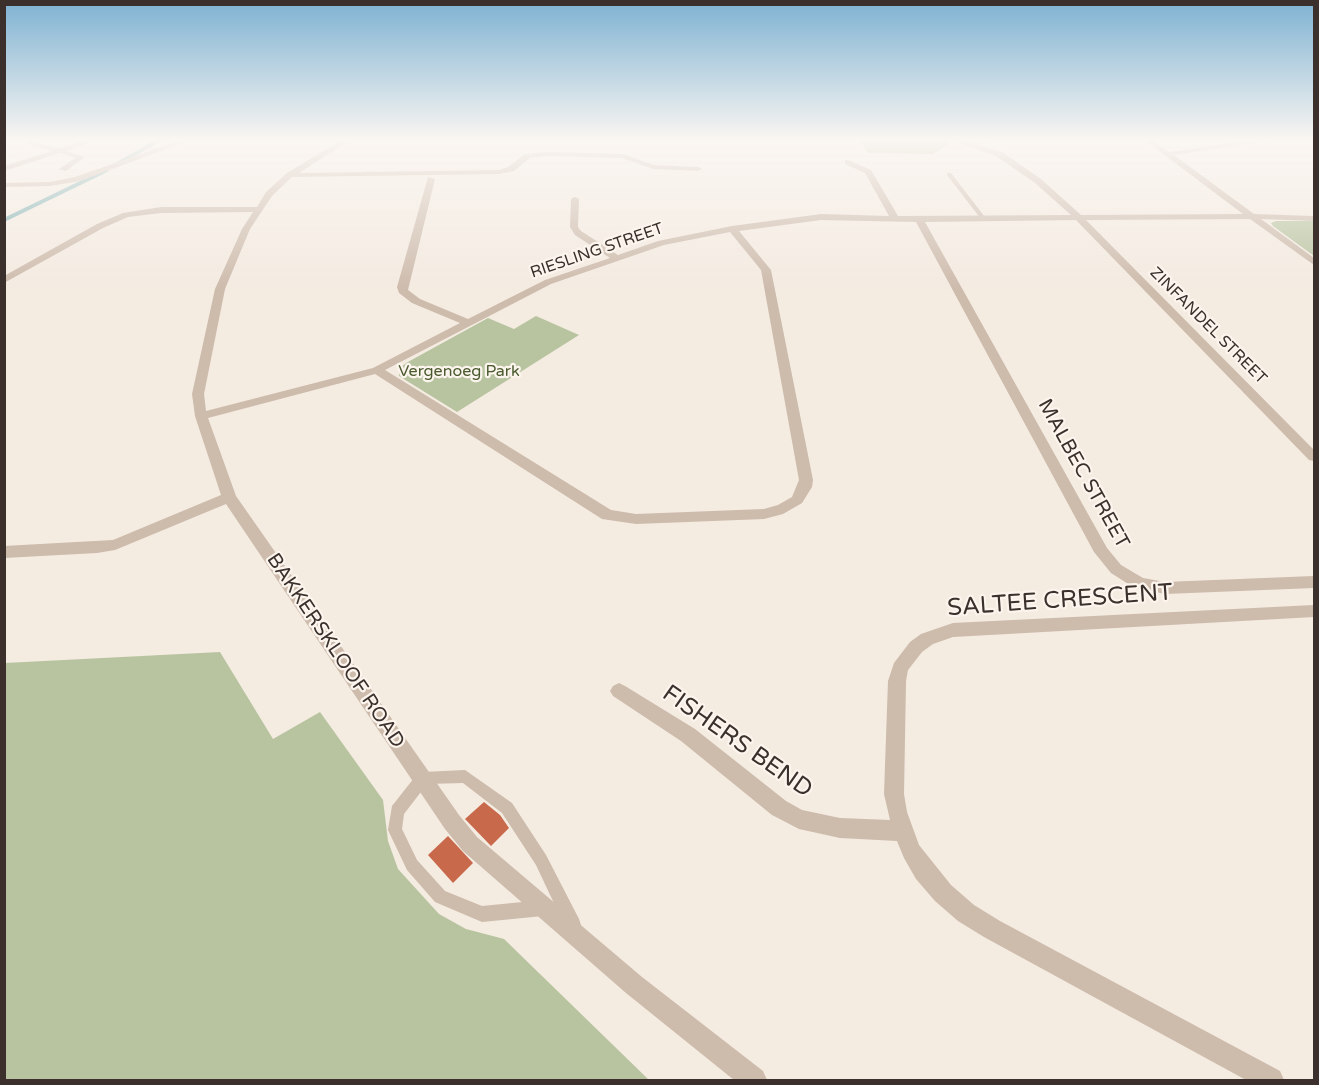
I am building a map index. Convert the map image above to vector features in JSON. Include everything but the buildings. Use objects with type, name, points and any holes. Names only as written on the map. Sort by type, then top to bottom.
[{"type":"street","name":"BAKKERSKLOOF ROAD","points":[[274,190],[235,249],[220,289],[198,394],[201,416],[229,497],[470,844],[634,985],[754,1080]]},
{"type":"street","points":[[428,190],[402,286],[403,291],[417,301],[468,323]]},
{"type":"street","points":[[878,190],[895,218]]},
{"type":"street","name":"ZINFANDEL STREET","points":[[1046,190],[1079,218],[1314,457]]},
{"type":"street","points":[[1217,190],[1314,262]]},
{"type":"street","points":[[575,199],[574,227],[578,233],[617,258]]},
{"type":"street","points":[[4,280],[100,226],[126,215],[161,210],[259,209]]},
{"type":"street","name":"RIESLING STREET","points":[[201,416],[377,370],[548,282],[679,238],[814,217],[1314,218]]},
{"type":"street","name":"MALBEC STREET","points":[[919,219],[1102,552],[1116,569],[1139,583],[1165,588],[1314,582]]},
{"type":"street","points":[[377,370],[607,515],[636,519],[764,514],[783,509],[802,494],[806,480],[766,270],[732,229]]},
{"type":"street","points":[[4,552],[97,548],[115,545],[229,497]]},
{"type":"street","name":"SALTEE CRESCENT","points":[[1271,1080],[992,930],[966,913],[943,893],[924,871],[902,831],[894,794],[897,681],[900,668],[907,657],[927,639],[953,630],[1314,611]]},
{"type":"street","name":"FISHERS BEND","points":[[618,691],[688,735],[770,801],[799,819],[840,828],[902,831]]},
{"type":"lane","points":[[961,190],[983,218]]},
{"type":"lane","points":[[547,908],[482,914],[440,897],[407,858],[395,830],[397,811],[423,778],[465,776],[488,791],[507,808],[541,860],[578,935]]},
{"type":"green space","points":[[1314,221],[1314,256],[1273,226],[1271,223]]},
{"type":"green space","name":"Vergenoeg Park","points":[[536,316],[579,335],[457,412],[399,376],[400,368],[406,363],[488,318],[514,329]]},
{"type":"green space","points":[[220,652],[273,739],[320,712],[383,800],[388,841],[398,869],[439,914],[466,929],[504,939],[649,1080],[5,1080],[5,663]]},
{"type":"waterway","points":[[4,220],[67,190]]}]
